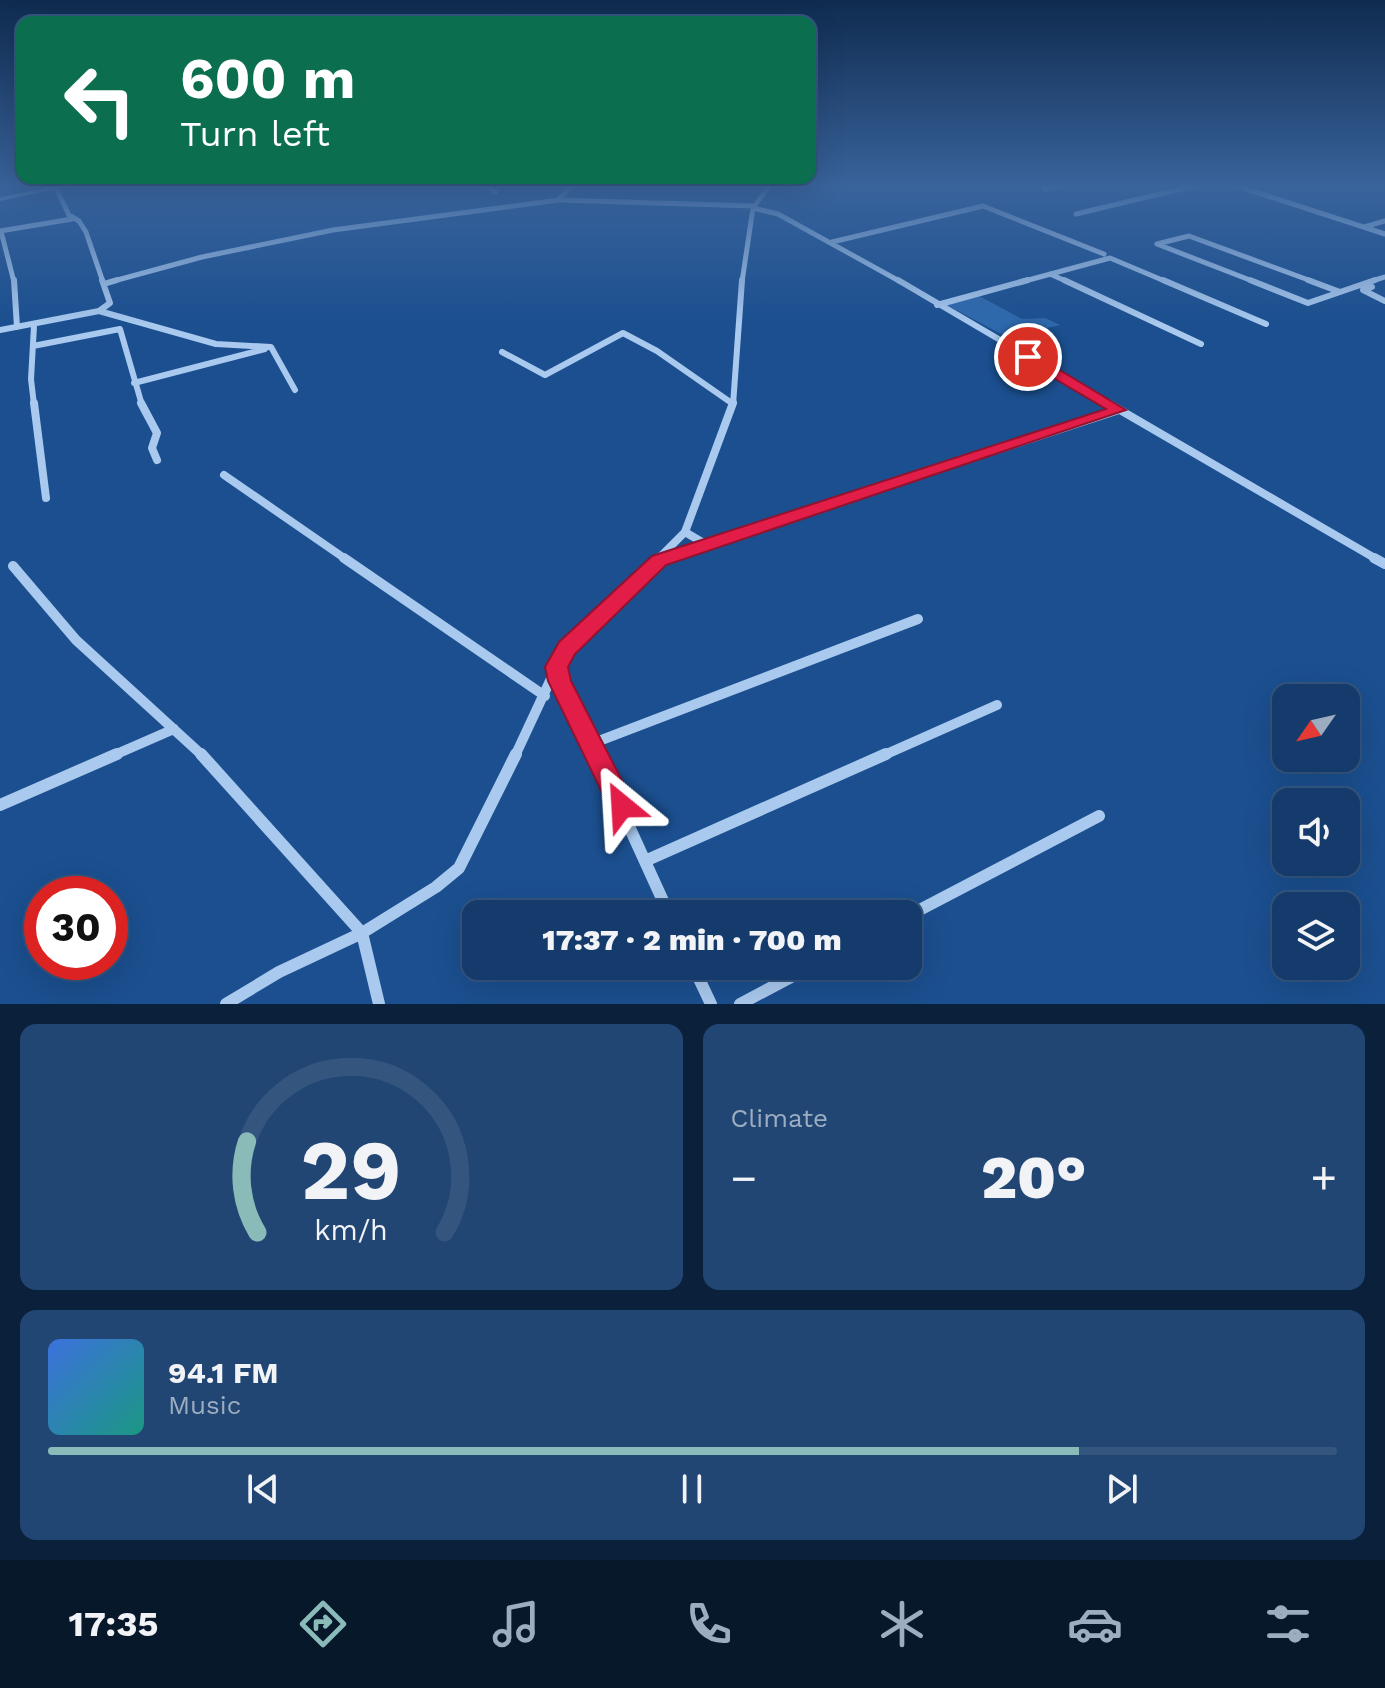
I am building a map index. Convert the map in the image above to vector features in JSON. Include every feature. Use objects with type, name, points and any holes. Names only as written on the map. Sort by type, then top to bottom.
[{"type":"street","points":[[0,232],[16,289],[17,327]]},
{"type":"street","points":[[0,330],[34,326],[99,311],[110,303],[86,232]]},
{"type":"street","points":[[104,284],[202,257],[324,232]]},
{"type":"street","points":[[226,1004],[279,972],[362,933],[436,887],[459,868],[567,648],[659,561],[685,532],[733,404],[742,277],[750,232]]},
{"type":"street","points":[[812,232],[1385,564]]},
{"type":"street","points":[[832,242],[875,232]]},
{"type":"street","points":[[1052,232],[1104,254]]},
{"type":"street","points":[[1340,292],[1189,236],[1157,244],[1297,300],[1313,303],[1385,280]]},
{"type":"street","points":[[937,305],[1114,259],[1266,324]]},
{"type":"street","points":[[1050,274],[1201,344]]},
{"type":"street","points":[[1385,280],[1363,290],[1385,301]]},
{"type":"street","points":[[99,311],[216,344],[271,347]]},
{"type":"street","points":[[34,326],[31,379],[46,498]]},
{"type":"street","points":[[33,346],[120,329],[134,383],[157,433],[152,448],[157,460]]},
{"type":"street","points":[[502,352],[545,375],[623,333],[657,351],[733,404]]},
{"type":"street","points":[[134,383],[271,347]]},
{"type":"street","points":[[271,347],[295,390]]},
{"type":"street","points":[[659,561],[1119,410]]},
{"type":"street","points":[[224,475],[545,696]]},
{"type":"street","points":[[685,532],[707,545]]},
{"type":"street","points":[[13,566],[76,640],[204,757],[362,933],[379,1004]]},
{"type":"street","points":[[591,744],[918,619]]},
{"type":"street","points":[[557,667],[560,681],[663,900]]},
{"type":"street","points":[[645,861],[997,705]]},
{"type":"street","points":[[0,805],[174,729]]},
{"type":"street","points":[[922,909],[1099,816]]},
{"type":"street","points":[[700,980],[711,1004]]},
{"type":"street","points":[[740,1004],[785,980]]},
{"type":"shaded area","points":[[979,296],[1022,319],[1045,318],[1060,325],[1043,329],[1037,325],[1001,334],[947,305]]},
{"type":"route","points":[[622,806],[560,681],[557,667],[567,648],[659,561],[1119,410],[1028,357]]}]
